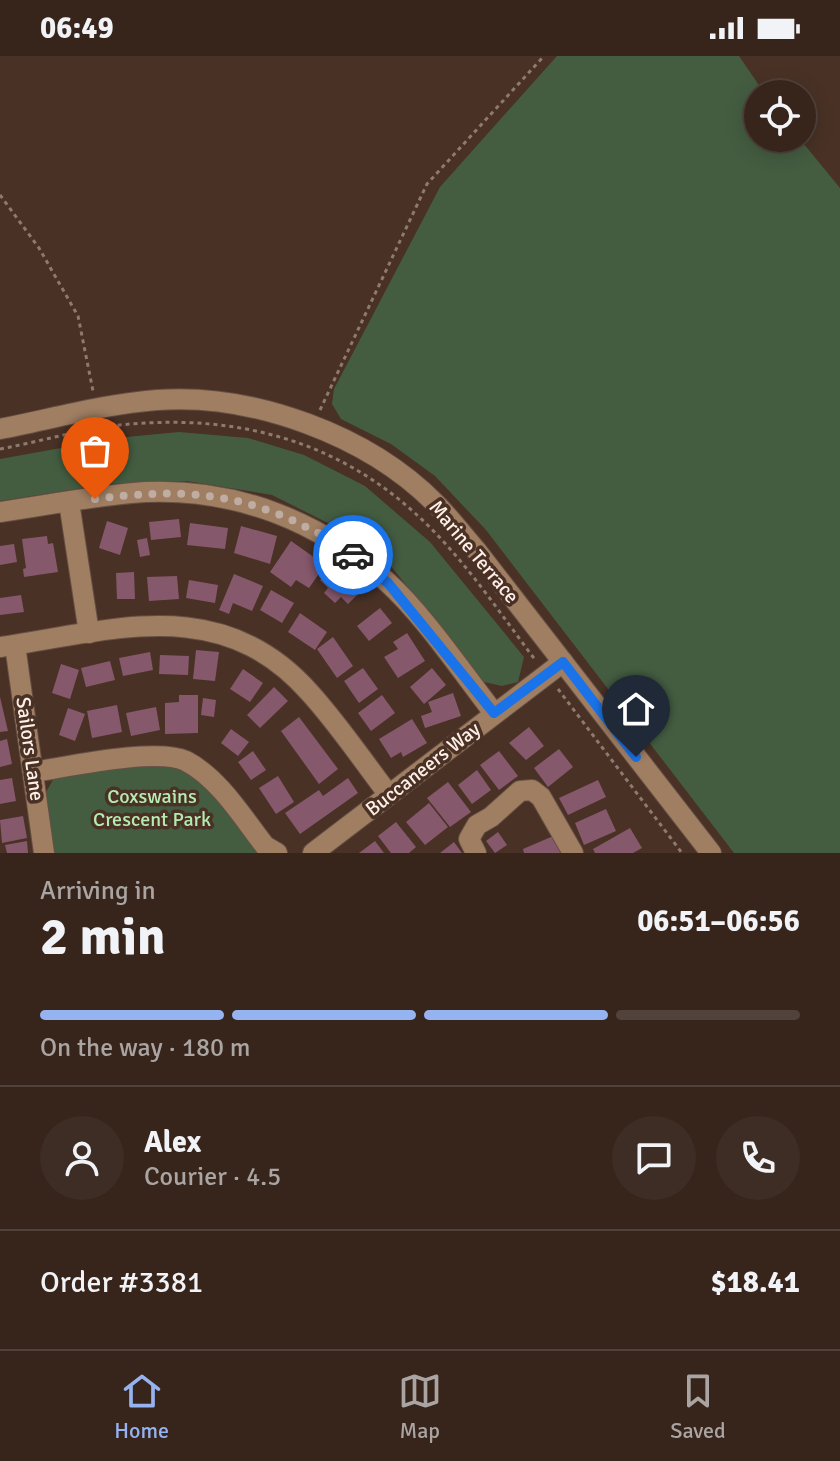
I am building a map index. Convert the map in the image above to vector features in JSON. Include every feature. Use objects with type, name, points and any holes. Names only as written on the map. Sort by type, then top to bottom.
[{"type":"street","name":"Marine Terrace","points":[[0,429],[156,400],[206,401],[259,409],[344,438],[398,472],[435,502],[476,550],[709,852]]},
{"type":"street","points":[[0,512],[147,492],[215,495],[271,509],[341,545],[388,583],[494,713]]},
{"type":"street","points":[[69,502],[89,633]]},
{"type":"street","points":[[7,646],[160,625],[198,627],[235,636],[271,657],[309,692],[389,795]]},
{"type":"street","name":"Sailors Lane","points":[[7,646],[33,772],[44,853]]},
{"type":"street","name":"Buccaneers Way","points":[[318,850],[563,662]]},
{"type":"street","points":[[33,772],[158,755],[185,761],[214,783],[265,846],[277,853]]},
{"type":"street","points":[[476,853],[469,839],[477,825],[491,817],[520,791],[532,790],[541,797],[573,853]]},
{"type":"path","points":[[313,426],[427,184],[544,56]]},
{"type":"path","points":[[0,195],[39,248],[78,316],[97,410]]},
{"type":"path","points":[[0,449],[128,424],[191,421],[247,428],[288,438],[333,457],[382,485],[419,516],[460,561],[535,660]]},
{"type":"path","points":[[558,689],[682,853]]},
{"type":"green space","points":[[557,56],[739,56],[755,80],[744,80],[744,152],[810,152],[840,188],[840,853],[734,853],[486,530],[435,476],[391,444],[341,419],[332,404],[334,389],[440,187]]},
{"type":"green space","points":[[179,432],[248,438],[304,455],[365,486],[430,542],[524,657],[518,682],[502,686],[484,682],[390,565],[346,532],[272,495],[187,481],[108,484],[0,501],[0,459],[116,438]]},
{"type":"green space","name":"Coxswains Crescent Park","points":[[152,762],[179,767],[204,784],[259,853],[53,853],[45,794],[54,778]]},
{"type":"building","points":[[179,519],[181,537],[151,540],[149,522]]},
{"type":"building","points":[[107,521],[128,528],[120,555],[99,548]]},
{"type":"building","points":[[190,523],[228,528],[225,549],[187,545]]},
{"type":"building","points":[[241,526],[277,536],[270,564],[234,553]]},
{"type":"building","points":[[47,536],[48,544],[53,543],[58,572],[24,577],[23,569],[26,568],[22,539]]},
{"type":"building","points":[[147,538],[150,555],[140,557],[137,540]]},
{"type":"building","points":[[291,541],[325,565],[309,588],[296,580],[291,587],[270,572]]},
{"type":"building","points":[[14,544],[17,562],[0,565],[0,546]]},
{"type":"building","points":[[333,566],[360,592],[348,604],[341,597],[335,603],[324,593],[328,588],[320,580]]},
{"type":"building","points":[[134,572],[135,599],[117,599],[116,573]]},
{"type":"building","points":[[234,574],[263,586],[252,611],[233,603],[229,614],[219,610]]},
{"type":"building","points":[[177,576],[179,599],[149,601],[147,577]]},
{"type":"building","points":[[189,580],[218,585],[215,603],[186,598]]},
{"type":"building","points":[[271,590],[294,603],[282,623],[260,610]]},
{"type":"building","points":[[21,595],[24,612],[0,615],[0,598]]},
{"type":"building","points":[[380,608],[392,623],[369,641],[357,626]]},
{"type":"building","points":[[300,613],[327,632],[315,650],[288,632]]},
{"type":"building","points":[[407,633],[425,661],[398,678],[384,657],[398,649],[393,642]]},
{"type":"building","points":[[333,637],[353,666],[337,678],[317,649]]},
{"type":"building","points":[[196,650],[219,652],[215,681],[193,679]]},
{"type":"building","points":[[150,652],[153,670],[123,676],[119,658]]},
{"type":"building","points":[[160,655],[189,656],[188,675],[159,674]]},
{"type":"building","points":[[110,661],[115,680],[86,687],[81,668]]},
{"type":"building","points":[[61,664],[79,670],[70,699],[52,693]]},
{"type":"building","points":[[363,668],[378,689],[359,703],[344,681]]},
{"type":"building","points":[[432,668],[446,685],[424,704],[410,687]]},
{"type":"building","points":[[243,669],[263,683],[250,702],[230,689]]},
{"type":"building","points":[[274,687],[288,701],[260,728],[247,715]]},
{"type":"building","points":[[453,693],[461,716],[425,728],[421,716],[432,712],[428,702]]},
{"type":"building","points":[[179,695],[198,695],[198,733],[165,734],[165,703],[179,702]]},
{"type":"building","points":[[382,695],[395,713],[371,731],[358,713]]},
{"type":"building","points":[[0,697],[8,731],[0,732]]},
{"type":"building","points":[[203,698],[216,700],[214,717],[201,715]]},
{"type":"building","points":[[117,705],[122,732],[92,738],[87,711]]},
{"type":"building","points":[[156,707],[160,730],[131,736],[126,713]]},
{"type":"building","points":[[68,708],[85,714],[75,741],[59,735]]},
{"type":"building","points":[[299,717],[338,769],[319,784],[281,731]]},
{"type":"building","points":[[412,719],[427,743],[403,757],[401,752],[391,758],[379,739]]},
{"type":"building","points":[[529,727],[544,746],[526,760],[509,743]]},
{"type":"building","points":[[231,729],[249,742],[238,756],[221,743]]},
{"type":"building","points":[[7,739],[12,764],[0,767],[0,741]]},
{"type":"building","points":[[559,749],[573,767],[548,787],[534,768]]},
{"type":"building","points":[[253,751],[266,770],[251,780],[238,762]]},
{"type":"building","points":[[499,751],[518,776],[499,790],[480,765]]},
{"type":"building","points":[[477,770],[491,790],[472,804],[458,785]]},
{"type":"building","points":[[278,776],[294,802],[276,814],[259,788]]},
{"type":"building","points":[[12,778],[16,801],[0,804],[0,780]]},
{"type":"building","points":[[348,778],[358,793],[300,834],[285,813],[319,790],[323,796]]},
{"type":"building","points":[[598,780],[606,797],[568,815],[559,798]]},
{"type":"building","points":[[448,782],[471,812],[450,827],[427,798]]},
{"type":"building","points":[[429,803],[448,827],[425,845],[406,822]]},
{"type":"building","points":[[606,809],[616,831],[584,845],[575,823]]},
{"type":"building","points":[[23,816],[27,838],[2,843],[0,820]]},
{"type":"building","points":[[396,822],[416,847],[409,853],[391,853],[378,836]]},
{"type":"building","points":[[630,828],[642,848],[633,853],[595,853],[593,849]]},
{"type":"building","points":[[498,832],[507,845],[495,853],[486,841]]},
{"type":"building","points":[[558,834],[566,853],[524,853],[523,849]]},
{"type":"building","points":[[27,841],[28,853],[7,853],[5,845]]},
{"type":"building","points":[[375,841],[384,853],[359,853]]},
{"type":"building","points":[[454,842],[462,853],[440,853]]},
{"type":"way so far","points":[[95,499],[147,492],[215,495],[271,509],[341,545],[353,555]]},
{"type":"route","points":[[353,555],[388,583],[494,713],[563,662],[636,757]]}]
